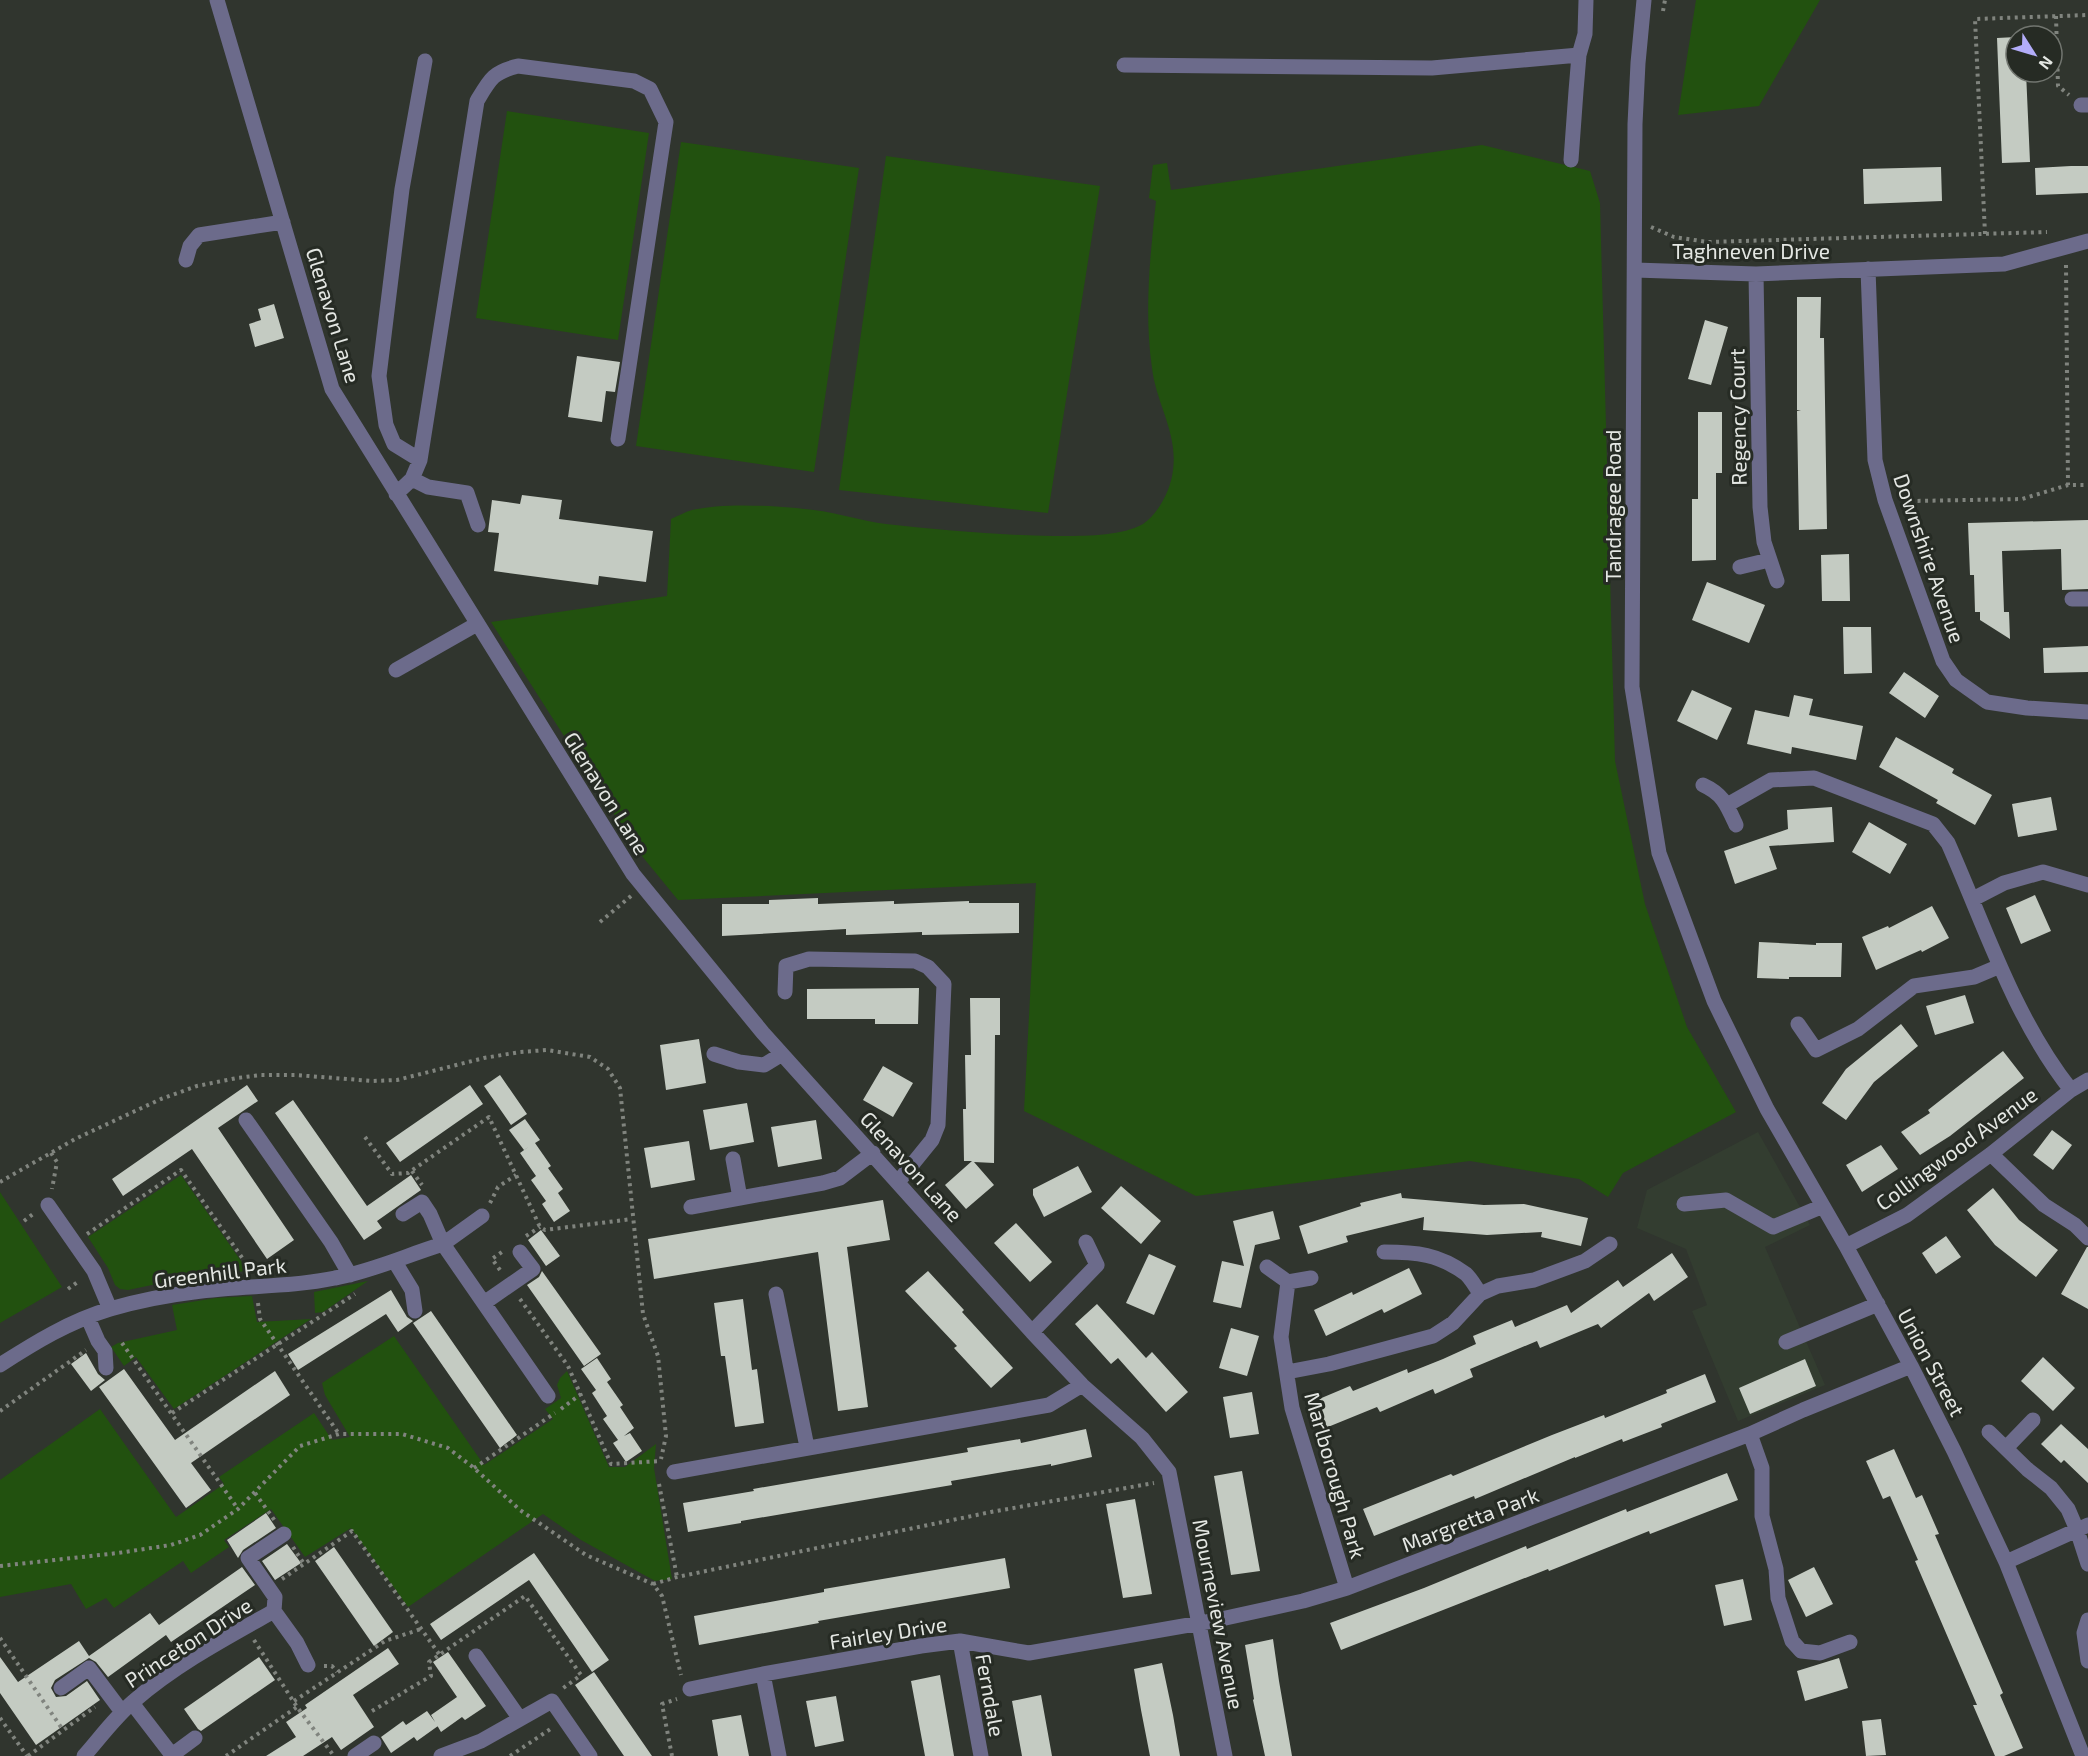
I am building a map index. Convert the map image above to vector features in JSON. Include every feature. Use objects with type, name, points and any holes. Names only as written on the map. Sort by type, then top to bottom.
[{"type":"street","name":"Glenavon Lane","points":[[217,0],[332,389],[633,874],[782,1054],[1032,1332],[1082,1385],[1142,1438],[1172,1479]]},
{"type":"street","points":[[1571,160],[1579,55],[1585,34],[1586,0]]},
{"type":"street","name":"Tandragee Road","points":[[1644,0],[1635,124],[1632,687],[1659,853],[1714,1001]]},
{"type":"street","points":[[1124,65],[1432,68],[1579,55]]},
{"type":"street","points":[[420,460],[394,444],[386,425],[379,376],[402,189],[425,61]]},
{"type":"street","points":[[396,494],[412,479],[420,460],[477,101],[486,84],[500,70],[518,66],[634,81],[650,89],[666,122],[618,440]]},
{"type":"street","points":[[186,260],[190,246],[199,235],[283,222]]},
{"type":"street","name":"Taghneven Drive","points":[[1635,270],[1756,274],[2004,264],[2088,241]]},
{"type":"street","name":"Downshire Avenue","points":[[1868,269],[1875,460],[1890,513],[1942,661],[1956,680],[1987,702],[2027,708],[2088,712]]},
{"type":"street","name":"Regency Court","points":[[1756,274],[1760,507],[1764,542],[1777,581]]},
{"type":"street","points":[[412,479],[428,487],[467,493],[478,525]]},
{"type":"street","points":[[1740,567],[1769,560]]},
{"type":"street","points":[[2072,599],[2088,599]]},
{"type":"street","points":[[396,670],[477,624]]},
{"type":"street","points":[[1727,804],[1771,780],[1814,778],[1933,824],[1948,843],[2015,999],[2055,1069],[2071,1089]]},
{"type":"street","points":[[1703,785],[1716,791],[1727,804],[1736,825]]},
{"type":"street","points":[[1973,899],[2004,883],[2043,872],[2088,885]]},
{"type":"street","points":[[785,992],[786,966],[809,959],[915,961],[928,967],[944,984],[938,1125],[932,1140],[898,1182]]},
{"type":"street","points":[[1798,1024],[1816,1050],[1858,1029],[1914,986],[1974,977],[2000,966]]},
{"type":"street","name":"Union Street","points":[[1714,1001],[1767,1109],[1878,1304],[1954,1451],[2006,1562],[2083,1756]]},
{"type":"street","points":[[714,1054],[739,1062],[764,1065],[782,1054]]},
{"type":"street","name":"Collingwood Avenue","points":[[1846,1246],[1907,1215],[1991,1154],[2071,1089],[2088,1080]]},
{"type":"street","points":[[246,1120],[331,1242],[350,1275]]},
{"type":"street","points":[[691,1207],[840,1178],[873,1154]]},
{"type":"street","points":[[1991,1154],[2044,1205],[2074,1225],[2088,1238]]},
{"type":"street","points":[[733,1160],[740,1198]]},
{"type":"street","points":[[1684,1204],[1726,1200],[1773,1227],[1823,1206]]},
{"type":"street","points":[[403,1214],[422,1202],[443,1244],[549,1396]]},
{"type":"street","points":[[48,1205],[94,1271],[110,1309]]},
{"type":"street","name":"Greenhill Park","points":[[0,1365],[34,1342],[110,1309],[195,1292],[255,1286],[286,1286],[350,1275],[395,1262],[443,1244],[482,1216]]},
{"type":"street","points":[[1032,1332],[1097,1265],[1086,1242]]},
{"type":"street","name":"Marlborough Park","points":[[1287,1372],[1329,1364],[1433,1336],[1453,1323],[1480,1294],[1498,1286],[1534,1280],[1585,1261],[1610,1244]]},
{"type":"street","points":[[484,1303],[533,1269],[520,1252]]},
{"type":"street","points":[[1384,1252],[1416,1252],[1431,1255],[1467,1275],[1480,1294]]},
{"type":"street","points":[[395,1262],[412,1290],[415,1311]]},
{"type":"street","points":[[1267,1267],[1288,1282],[1311,1278]]},
{"type":"street","name":"Marlborough Park","points":[[1288,1282],[1281,1337],[1292,1408],[1347,1588]]},
{"type":"street","points":[[776,1294],[807,1447]]},
{"type":"street","points":[[1786,1342],[1878,1304]]},
{"type":"street","points":[[88,1318],[105,1351],[106,1368]]},
{"type":"street","name":"Margretta Park","points":[[1199,1623],[1303,1601],[1347,1588],[1750,1434],[1911,1366]]},
{"type":"street","points":[[667,1470],[1049,1405],[1082,1385]]},
{"type":"street","points":[[2006,1448],[2033,1420]]},
{"type":"street","points":[[1989,1431],[2027,1469],[2051,1488],[2083,1527],[2088,1564]]},
{"type":"street","points":[[1750,1434],[1762,1468],[1762,1516],[1776,1569],[1778,1598],[1792,1641],[1801,1652],[1820,1653],[1850,1642]]},
{"type":"street","name":"Mourneview Avenue","points":[[1172,1479],[1225,1756]]},
{"type":"street","points":[[2006,1562],[2083,1527]]},
{"type":"street","points":[[274,1611],[276,1597],[248,1558],[284,1534]]},
{"type":"street","name":"Princeton Drive","points":[[84,1756],[127,1708],[186,1663],[274,1611],[297,1643],[308,1665]]},
{"type":"street","points":[[2088,1620],[2084,1634],[2088,1662]]},
{"type":"street","name":"Fairley Drive","points":[[690,1689],[921,1646],[960,1641],[1029,1653],[1199,1623]]},
{"type":"street","name":"Ferndale","points":[[960,1641],[981,1756]]},
{"type":"street","points":[[476,1656],[520,1719]]},
{"type":"street","points":[[61,1688],[89,1668],[110,1697],[127,1708],[172,1755],[195,1738]]},
{"type":"street","points":[[763,1674],[779,1756]]},
{"type":"street","points":[[441,1756],[481,1741],[552,1701],[590,1756]]},
{"type":"street","points":[[355,1756],[374,1743]]},
{"type":"path","points":[[1985,234],[1975,19],[2088,15]]},
{"type":"path","points":[[2056,16],[2058,86],[2085,105]]},
{"type":"path","points":[[1634,220],[1674,237],[1708,242],[2046,232],[2055,234],[2066,247],[2068,485]]},
{"type":"path","points":[[1890,513],[1912,501],[2022,499],[2068,485],[2088,485]]},
{"type":"path","points":[[600,922],[623,901],[644,887]]},
{"type":"path","points":[[0,1182],[51,1153],[161,1099],[197,1086],[261,1075],[295,1075],[373,1081],[397,1080],[500,1055],[547,1050],[590,1057],[608,1068],[620,1088],[643,1314],[658,1356],[666,1436],[661,1461],[667,1470]]},
{"type":"path","points":[[365,1137],[392,1174],[408,1173],[489,1117],[540,1227],[545,1230],[632,1219]]},
{"type":"path","points":[[48,1205],[57,1162],[51,1153]]},
{"type":"path","points":[[75,1243],[182,1170],[250,1270],[260,1319],[339,1434]]},
{"type":"path","points":[[482,1216],[498,1187],[516,1175]]},
{"type":"path","points":[[172,1413],[370,1284],[377,1267]]},
{"type":"path","points":[[510,1285],[568,1366],[611,1464],[661,1461]]},
{"type":"path","points":[[120,1340],[238,1509]]},
{"type":"path","points":[[0,1411],[98,1341]]},
{"type":"path","points":[[474,1468],[581,1394]]},
{"type":"path","points":[[0,1566],[107,1555],[171,1545],[200,1535],[238,1509],[300,1446],[339,1434],[402,1434],[448,1448],[474,1468],[520,1510],[586,1555],[654,1584],[662,1596],[681,1678],[690,1689],[680,1698],[662,1704],[672,1756]]},
{"type":"path","points":[[658,1476],[677,1577]]},
{"type":"path","points":[[654,1584],[677,1577],[991,1512],[1172,1479]]},
{"type":"path","points":[[269,1588],[352,1532],[439,1654]]},
{"type":"path","points":[[245,1627],[297,1707],[334,1756]]},
{"type":"path","points":[[294,1701],[385,1641],[421,1629]]},
{"type":"path","points":[[0,1638],[63,1730]]},
{"type":"path","points":[[0,1718],[28,1756],[110,1697]]},
{"type":"path","points":[[226,1756],[297,1707]]},
{"type":"path","points":[[510,1756],[565,1719]]},
{"type":"shaded area","points":[[1758,1132],[1810,1225],[1765,1247],[1825,1385],[1738,1421],[1692,1311],[1707,1305],[1686,1249],[1637,1228],[1647,1190]]},
{"type":"green space","points":[[1696,0],[1820,0],[1759,106],[1678,115]]},
{"type":"green space","points":[[507,111],[649,133],[618,340],[476,318]]},
{"type":"green space","points":[[681,142],[859,168],[814,472],[636,446]]},
{"type":"green space","points":[[1482,145],[1590,171],[1600,203],[1615,761],[1645,904],[1687,1027],[1736,1112],[1623,1173],[1608,1197],[1579,1179],[1470,1161],[1196,1196],[1024,1111],[1036,883],[678,900],[637,850],[491,622],[667,596],[671,519],[689,511],[706,508],[737,505],[785,507],[823,511],[886,524],[1032,535],[1099,535],[1123,531],[1143,524],[1154,514],[1167,493],[1172,477],[1174,456],[1170,431],[1154,381],[1148,326],[1156,201],[1149,198],[1153,165],[1167,163],[1171,190]]},
{"type":"green space","points":[[886,156],[1100,186],[1048,513],[839,490]]},
{"type":"green space","points":[[181,1175],[248,1271],[200,1275],[128,1290],[120,1289],[115,1285],[108,1268],[88,1237]]},
{"type":"green space","points":[[0,1192],[62,1287],[0,1323]]},
{"type":"green space","points":[[368,1281],[323,1312],[315,1313],[314,1292]]},
{"type":"green space","points":[[252,1296],[257,1322],[311,1319],[174,1409],[136,1357],[124,1366],[111,1347],[118,1343],[177,1330],[172,1305],[216,1298]]},
{"type":"green space","points":[[394,1336],[484,1465],[553,1419],[545,1409],[561,1398],[557,1385],[567,1371],[609,1467],[625,1467],[656,1444],[654,1468],[672,1579],[655,1581],[581,1540],[543,1514],[408,1607],[351,1528],[305,1557],[271,1509],[224,1540],[229,1547],[191,1573],[183,1561],[114,1608],[106,1598],[86,1609],[71,1584],[0,1597],[0,1480],[100,1409],[176,1517],[224,1484],[219,1477],[314,1413],[332,1440],[350,1437],[325,1395],[322,1383]]},
{"type":"building","points":[[1997,38],[2004,38],[2004,84],[2027,84],[2030,162],[2002,163]]},
{"type":"building","points":[[2088,166],[2088,193],[2036,195],[2035,168]]},
{"type":"building","points":[[1941,167],[1942,201],[1864,204],[1863,169]]},
{"type":"building","points":[[1797,297],[1821,297],[1820,338],[1824,338],[1827,529],[1799,530],[1797,411],[1801,411],[1797,410]]},
{"type":"building","points":[[274,304],[284,338],[255,347],[249,324],[261,320],[258,309]]},
{"type":"building","points":[[1705,320],[1728,327],[1711,385],[1688,379]]},
{"type":"building","points":[[577,356],[620,362],[615,392],[606,391],[602,422],[568,417]]},
{"type":"building","points":[[1698,412],[1722,412],[1722,473],[1716,473],[1716,560],[1692,561],[1692,499],[1698,499]]},
{"type":"building","points":[[522,495],[562,500],[559,519],[653,531],[646,582],[599,576],[598,585],[494,571],[499,533],[488,532],[492,500],[520,504]]},
{"type":"building","points":[[2088,520],[2088,589],[2062,590],[2061,549],[2002,551],[2004,612],[2009,612],[2010,639],[1980,620],[1980,612],[1975,612],[1974,575],[1970,575],[1968,523]]},
{"type":"building","points":[[1849,554],[1850,601],[1822,601],[1821,555]]},
{"type":"building","points":[[1707,582],[1765,605],[1749,643],[1692,620]]},
{"type":"building","points":[[1843,627],[1871,627],[1872,673],[1844,674]]},
{"type":"building","points":[[2088,646],[2088,672],[2044,673],[2043,648]]},
{"type":"building","points":[[1904,672],[1939,696],[1925,718],[1889,693]]},
{"type":"building","points":[[1692,690],[1732,708],[1717,740],[1677,721]]},
{"type":"building","points":[[1794,695],[1813,699],[1809,715],[1863,726],[1856,760],[1792,747],[1791,754],[1747,744],[1755,710],[1789,717]]},
{"type":"building","points":[[1896,737],[1954,769],[1952,773],[1992,795],[1975,825],[1936,803],[1938,800],[1879,767]]},
{"type":"building","points":[[2051,797],[2057,830],[2018,837],[2012,804]]},
{"type":"building","points":[[1832,807],[1834,842],[1769,846],[1777,869],[1735,884],[1724,851],[1788,829],[1787,810]]},
{"type":"building","points":[[1869,822],[1907,844],[1890,874],[1852,852]]},
{"type":"building","points":[[2035,895],[2051,931],[2021,944],[2006,908]]},
{"type":"building","points":[[818,898],[818,904],[894,901],[894,904],[969,901],[969,903],[1019,903],[1019,933],[922,935],[922,932],[846,935],[846,929],[722,936],[722,904],[769,904],[769,900]]},
{"type":"building","points":[[1932,906],[1949,938],[1922,952],[1921,950],[1876,970],[1862,937],[1888,926],[1889,928]]},
{"type":"building","points":[[1759,942],[1816,945],[1816,943],[1842,943],[1841,977],[1757,978]]},
{"type":"building","points":[[919,988],[918,1024],[875,1024],[875,1019],[807,1019],[807,989]]},
{"type":"building","points":[[1965,995],[1974,1023],[1935,1035],[1926,1006]]},
{"type":"building","points":[[970,998],[1000,998],[1000,1035],[995,1035],[994,1163],[974,1162],[994,1185],[966,1209],[945,1185],[972,1161],[964,1161],[963,1109],[966,1109],[965,1055],[971,1055]]},
{"type":"building","points":[[1901,1024],[1918,1046],[1874,1082],[1846,1120],[1822,1103],[1846,1069]]},
{"type":"building","points":[[699,1039],[706,1083],[666,1090],[660,1045]]},
{"type":"building","points":[[2003,1051],[2024,1078],[1950,1136],[1920,1155],[1901,1132],[1930,1113],[1928,1110]]},
{"type":"building","points":[[883,1066],[913,1083],[893,1117],[863,1100]]},
{"type":"building","points":[[500,1075],[527,1114],[511,1125],[484,1086]]},
{"type":"building","points":[[247,1085],[258,1101],[218,1128],[294,1240],[267,1259],[192,1149],[123,1196],[112,1179]]},
{"type":"building","points":[[470,1085],[483,1104],[400,1162],[386,1143]]},
{"type":"building","points":[[293,1100],[367,1206],[411,1175],[421,1190],[377,1221],[382,1228],[364,1240],[275,1113]]},
{"type":"building","points":[[747,1103],[754,1142],[710,1150],[703,1110]]},
{"type":"building","points":[[525,1119],[540,1140],[535,1143],[551,1166],[548,1168],[563,1189],[558,1193],[570,1211],[554,1222],[542,1204],[546,1201],[531,1180],[536,1176],[520,1153],[531,1145],[524,1150],[509,1130]]},
{"type":"building","points":[[816,1120],[822,1159],[778,1167],[771,1127]]},
{"type":"building","points":[[2052,1130],[2072,1145],[2053,1170],[2033,1155]]},
{"type":"building","points":[[689,1141],[695,1180],[651,1188],[644,1148]]},
{"type":"building","points":[[1881,1145],[1898,1169],[1862,1192],[1846,1165]]},
{"type":"building","points":[[1078,1166],[1092,1192],[1044,1217],[1033,1195],[1033,1189]]},
{"type":"building","points":[[1121,1186],[1161,1221],[1141,1244],[1101,1208]]},
{"type":"building","points":[[1993,1188],[2019,1220],[2058,1250],[2036,1277],[1995,1245],[1967,1210]]},
{"type":"building","points":[[1401,1193],[1402,1198],[1484,1205],[1524,1204],[1588,1218],[1581,1246],[1541,1237],[1542,1232],[1487,1235],[1423,1230],[1424,1217],[1346,1236],[1348,1242],[1308,1254],[1299,1226],[1361,1206],[1360,1203]]},
{"type":"building","points":[[883,1200],[890,1240],[847,1247],[868,1407],[838,1411],[818,1252],[654,1279],[648,1239]]},
{"type":"building","points":[[1273,1211],[1280,1239],[1255,1245],[1241,1308],[1213,1302],[1222,1261],[1244,1266],[1233,1221]]},
{"type":"building","points":[[1016,1223],[1052,1262],[1030,1282],[994,1243]]},
{"type":"building","points":[[541,1230],[560,1256],[546,1266],[528,1240]]},
{"type":"building","points":[[1946,1236],[1961,1257],[1936,1274],[1922,1253]]},
{"type":"building","points":[[2088,1247],[2088,1309],[2061,1294]]},
{"type":"building","points":[[1672,1253],[1688,1277],[1654,1301],[1649,1293],[1601,1328],[1598,1324],[1540,1348],[1537,1341],[1470,1369],[1473,1377],[1435,1394],[1433,1389],[1380,1412],[1377,1407],[1323,1429],[1312,1402],[1350,1386],[1353,1391],[1407,1369],[1408,1373],[1443,1359],[1476,1344],[1473,1336],[1512,1320],[1515,1327],[1567,1305],[1571,1313],[1618,1280],[1623,1287]]},
{"type":"building","points":[[1149,1254],[1176,1266],[1154,1315],[1126,1303]]},
{"type":"building","points":[[1409,1268],[1422,1294],[1384,1313],[1382,1309],[1326,1336],[1314,1310],[1352,1292],[1353,1295]]},
{"type":"building","points":[[542,1271],[601,1354],[584,1366],[527,1285],[539,1277]]},
{"type":"building","points":[[928,1271],[1013,1368],[991,1388],[954,1348],[957,1346],[905,1291]]},
{"type":"building","points":[[391,1290],[407,1317],[413,1321],[398,1332],[386,1314],[298,1370],[288,1354]]},
{"type":"building","points":[[743,1299],[752,1370],[757,1369],[764,1423],[735,1427],[725,1356],[721,1356],[714,1303]]},
{"type":"building","points":[[1097,1304],[1146,1358],[1152,1352],[1188,1392],[1166,1412],[1118,1358],[1111,1364],[1075,1324]]},
{"type":"building","points":[[431,1311],[517,1435],[500,1448],[413,1323]]},
{"type":"building","points":[[1231,1328],[1259,1336],[1247,1376],[1219,1368]]},
{"type":"building","points":[[86,1353],[98,1374],[105,1380],[91,1391],[71,1364]]},
{"type":"building","points":[[2043,1357],[2075,1388],[2053,1411],[2021,1381]]},
{"type":"building","points":[[597,1358],[611,1379],[607,1382],[623,1405],[620,1407],[634,1428],[624,1436],[630,1433],[642,1451],[626,1462],[613,1443],[618,1440],[603,1419],[607,1416],[592,1393],[596,1390],[581,1369]]},
{"type":"building","points":[[1805,1359],[1816,1386],[1750,1414],[1739,1388]]},
{"type":"building","points":[[124,1369],[175,1440],[275,1371],[290,1395],[191,1463],[211,1490],[186,1508],[99,1387]]},
{"type":"building","points":[[1705,1374],[1716,1402],[1661,1424],[1662,1427],[1623,1442],[1622,1439],[1475,1499],[1474,1496],[1374,1536],[1363,1509],[1451,1474],[1453,1476],[1604,1415],[1605,1418],[1667,1393],[1666,1390]]},
{"type":"building","points":[[1252,1392],[1259,1434],[1230,1438],[1223,1397]]},
{"type":"building","points":[[2061,1424],[2088,1449],[2088,1483],[2064,1460],[2061,1463],[2041,1444]]},
{"type":"building","points":[[1086,1429],[1092,1457],[1051,1466],[1051,1464],[951,1481],[952,1485],[688,1532],[683,1503],[968,1452],[967,1448],[1020,1439],[1021,1443]]},
{"type":"building","points":[[1894,1449],[1916,1498],[1922,1495],[1939,1534],[1935,1535],[2003,1693],[2000,1695],[2023,1748],[2004,1756],[1995,1756],[1973,1705],[1977,1705],[1915,1561],[1918,1560],[1890,1496],[1883,1499],[1866,1461]]},
{"type":"building","points":[[1242,1471],[1260,1571],[1231,1575],[1214,1476]]},
{"type":"building","points":[[1727,1473],[1738,1500],[1650,1534],[1649,1531],[1549,1571],[1548,1569],[1341,1650],[1330,1623],[1526,1546],[1527,1549],[1626,1509],[1627,1512]]},
{"type":"building","points":[[1135,1499],[1152,1594],[1123,1598],[1106,1504]]},
{"type":"building","points":[[266,1513],[276,1528],[243,1550],[238,1558],[227,1540]]},
{"type":"building","points":[[287,1544],[301,1563],[275,1580],[262,1561]]},
{"type":"building","points":[[334,1547],[393,1632],[374,1646],[315,1561]]},
{"type":"building","points":[[534,1553],[609,1660],[592,1672],[529,1580],[441,1640],[430,1624]]},
{"type":"building","points":[[1005,1558],[1010,1588],[818,1621],[819,1623],[699,1645],[694,1616],[824,1592],[824,1589]]},
{"type":"building","points":[[242,1567],[255,1585],[171,1642],[166,1635],[108,1677],[96,1662],[89,1658],[55,1680],[51,1688],[56,1697],[66,1696],[87,1681],[100,1700],[36,1745],[0,1693],[0,1657],[18,1682],[79,1641],[89,1656],[150,1613],[159,1625]]},
{"type":"building","points":[[1814,1567],[1833,1604],[1806,1617],[1788,1580]]},
{"type":"building","points":[[1743,1579],[1752,1620],[1724,1626],[1715,1585]]},
{"type":"building","points":[[1273,1639],[1292,1756],[1265,1756],[1253,1700],[1245,1645]]},
{"type":"building","points":[[388,1648],[399,1664],[353,1695],[374,1727],[341,1750],[332,1737],[303,1756],[266,1756],[296,1737],[286,1722],[307,1708],[305,1705]]},
{"type":"building","points":[[448,1652],[486,1706],[465,1720],[462,1717],[441,1732],[431,1715],[457,1697],[433,1662]]},
{"type":"building","points":[[259,1657],[275,1680],[201,1731],[198,1729],[184,1709]]},
{"type":"building","points":[[1839,1658],[1848,1688],[1805,1701],[1797,1671]]},
{"type":"building","points":[[1162,1663],[1180,1756],[1150,1756],[1141,1710],[1134,1669]]},
{"type":"building","points":[[594,1672],[652,1756],[624,1756],[575,1685]]},
{"type":"building","points":[[940,1675],[954,1756],[925,1756],[911,1681]]},
{"type":"building","points":[[1041,1695],[1052,1756],[1022,1756],[1012,1701]]},
{"type":"building","points":[[836,1696],[844,1741],[815,1747],[806,1701]]},
{"type":"building","points":[[427,1711],[438,1726],[417,1741],[414,1737],[391,1753],[381,1737],[403,1721],[406,1725]]},
{"type":"building","points":[[741,1715],[749,1756],[718,1756],[712,1720]]},
{"type":"building","points":[[1881,1719],[1886,1755],[1866,1756],[1862,1721]]}]
